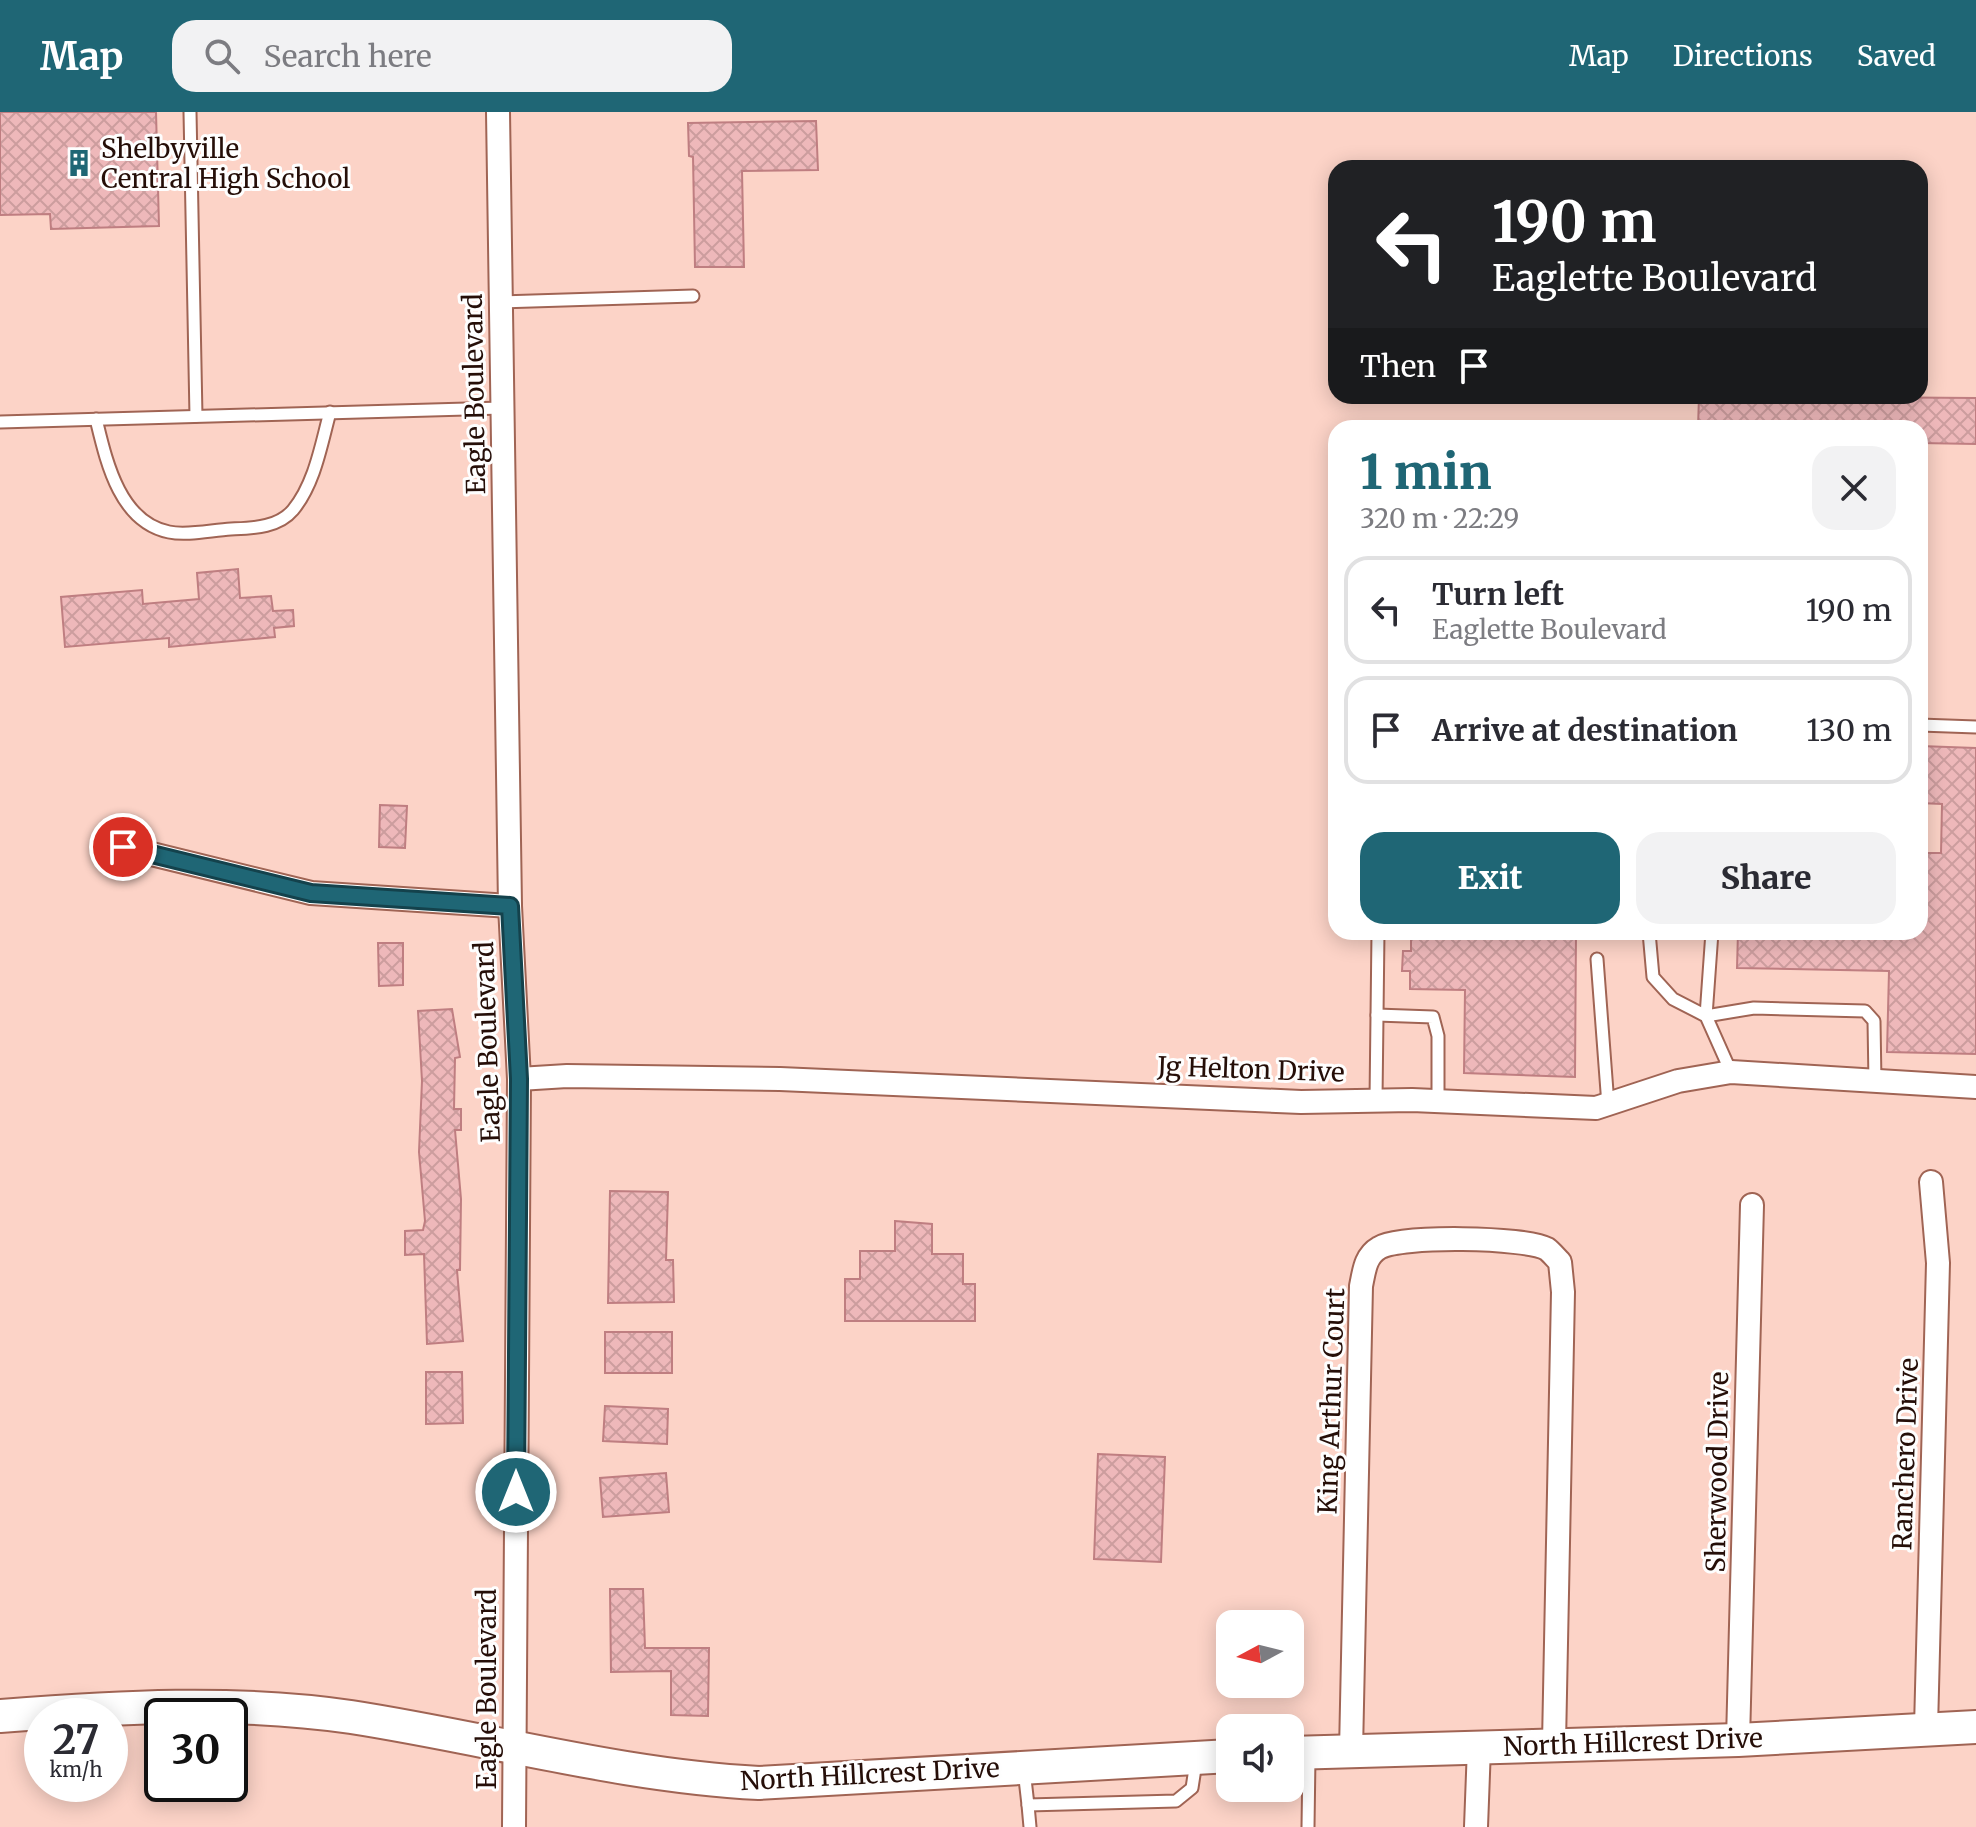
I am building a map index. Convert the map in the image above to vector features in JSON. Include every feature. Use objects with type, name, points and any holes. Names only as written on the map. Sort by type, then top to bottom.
[{"type":"street","name":"Eagle Boulevard","points":[[498,112],[510,906],[519,1079],[514,1827]]},
{"type":"street","points":[[123,847],[311,893],[510,906]]},
{"type":"street","name":"Jg Helton Drive","points":[[519,1079],[567,1076],[766,1078],[1301,1102],[1438,1101],[1596,1108],[1678,1081],[1731,1072],[1976,1087]]},
{"type":"street","name":"Ranchero Drive","points":[[1926,1728],[1938,1263],[1931,1182]]},
{"type":"street","name":"Sherwood Drive","points":[[1738,1740],[1752,1205]]},
{"type":"street","name":"King Arthur Court","points":[[1351,1751],[1361,1286],[1367,1259],[1378,1248],[1396,1242],[1503,1239],[1546,1249],[1560,1262],[1563,1292],[1554,1743]]},
{"type":"street","name":"North Hillcrest Drive","points":[[0,1716],[119,1707],[261,1707],[351,1717],[686,1779],[759,1783],[1216,1756]]},
{"type":"street","name":"North Hillcrest Drive","points":[[1304,1753],[1554,1743],[1738,1740],[1976,1727]]},
{"type":"street","points":[[1476,1827],[1479,1747]]},
{"type":"lane","points":[[190,112],[196,416]]},
{"type":"lane","points":[[500,302],[693,296]]},
{"type":"lane","points":[[0,422],[502,408]]},
{"type":"lane","points":[[96,419],[107,464],[118,489],[137,514],[171,533],[262,527],[293,511],[313,475],[330,412]]},
{"type":"lane","points":[[1928,725],[1976,727]]},
{"type":"lane","points":[[1376,1100],[1378,940]]},
{"type":"lane","points":[[1650,940],[1653,977],[1673,999],[1706,1016],[1754,1008],[1865,1011],[1874,1021],[1875,1082]]},
{"type":"lane","points":[[1711,940],[1706,1016],[1731,1072]]},
{"type":"lane","points":[[1597,959],[1608,1105]]},
{"type":"lane","points":[[1377,1015],[1433,1017],[1438,1036],[1438,1101]]},
{"type":"lane","points":[[1028,1805],[1176,1801],[1192,1788],[1197,1757]]},
{"type":"lane","points":[[1024,1767],[1030,1827]]},
{"type":"lane","points":[[1304,1790],[1308,1827]]},
{"type":"building","name":"Shelbyville Central High School","points":[[0,112],[156,112],[159,226],[51,229],[50,214],[0,215]]},
{"type":"building","points":[[816,121],[818,170],[742,171],[744,267],[695,267],[693,157],[689,156],[688,123]]},
{"type":"building","points":[[1928,398],[1976,398],[1976,444],[1928,443],[1928,420],[1698,420],[1699,404],[1928,404]]},
{"type":"building","points":[[238,569],[240,598],[271,596],[273,611],[293,610],[294,626],[274,628],[275,637],[169,647],[169,638],[65,647],[61,597],[142,590],[143,604],[199,599],[197,573]]},
{"type":"building","points":[[1928,746],[1976,748],[1976,1054],[1887,1052],[1889,971],[1737,968],[1738,940],[1928,940],[1928,853],[1941,853],[1942,804],[1928,803]]},
{"type":"building","points":[[380,805],[407,806],[405,848],[379,847]]},
{"type":"building","points":[[1411,940],[1576,940],[1575,1077],[1464,1073],[1465,990],[1410,989],[1410,971],[1402,971],[1403,951],[1411,951]]},
{"type":"building","points":[[378,943],[403,943],[403,985],[379,986]]},
{"type":"building","points":[[452,1009],[460,1057],[455,1058],[454,1109],[461,1109],[461,1130],[455,1130],[461,1199],[460,1270],[457,1270],[463,1341],[427,1344],[424,1254],[405,1255],[405,1231],[423,1230],[425,1221],[419,1152],[422,1081],[418,1011]]},
{"type":"building","points":[[610,1191],[668,1192],[666,1260],[673,1260],[674,1302],[608,1303]]},
{"type":"building","points":[[895,1221],[932,1224],[932,1254],[963,1254],[963,1284],[975,1284],[975,1321],[845,1321],[845,1279],[860,1279],[860,1251],[895,1251]]},
{"type":"building","points":[[605,1332],[672,1332],[672,1373],[605,1373]]},
{"type":"building","points":[[426,1372],[462,1372],[463,1423],[426,1424]]},
{"type":"building","points":[[605,1406],[668,1409],[667,1444],[603,1441]]},
{"type":"building","points":[[1098,1454],[1165,1457],[1161,1562],[1094,1559]]},
{"type":"building","points":[[666,1473],[669,1512],[603,1517],[600,1478]]},
{"type":"building","points":[[610,1589],[643,1589],[645,1648],[709,1648],[708,1716],[671,1715],[671,1671],[611,1672]]},
{"type":"place","name":"Shelbyville Central High School","points":[[79,163]]},
{"type":"route","points":[[123,847],[311,893],[510,906],[519,1079],[516,1492]]}]
